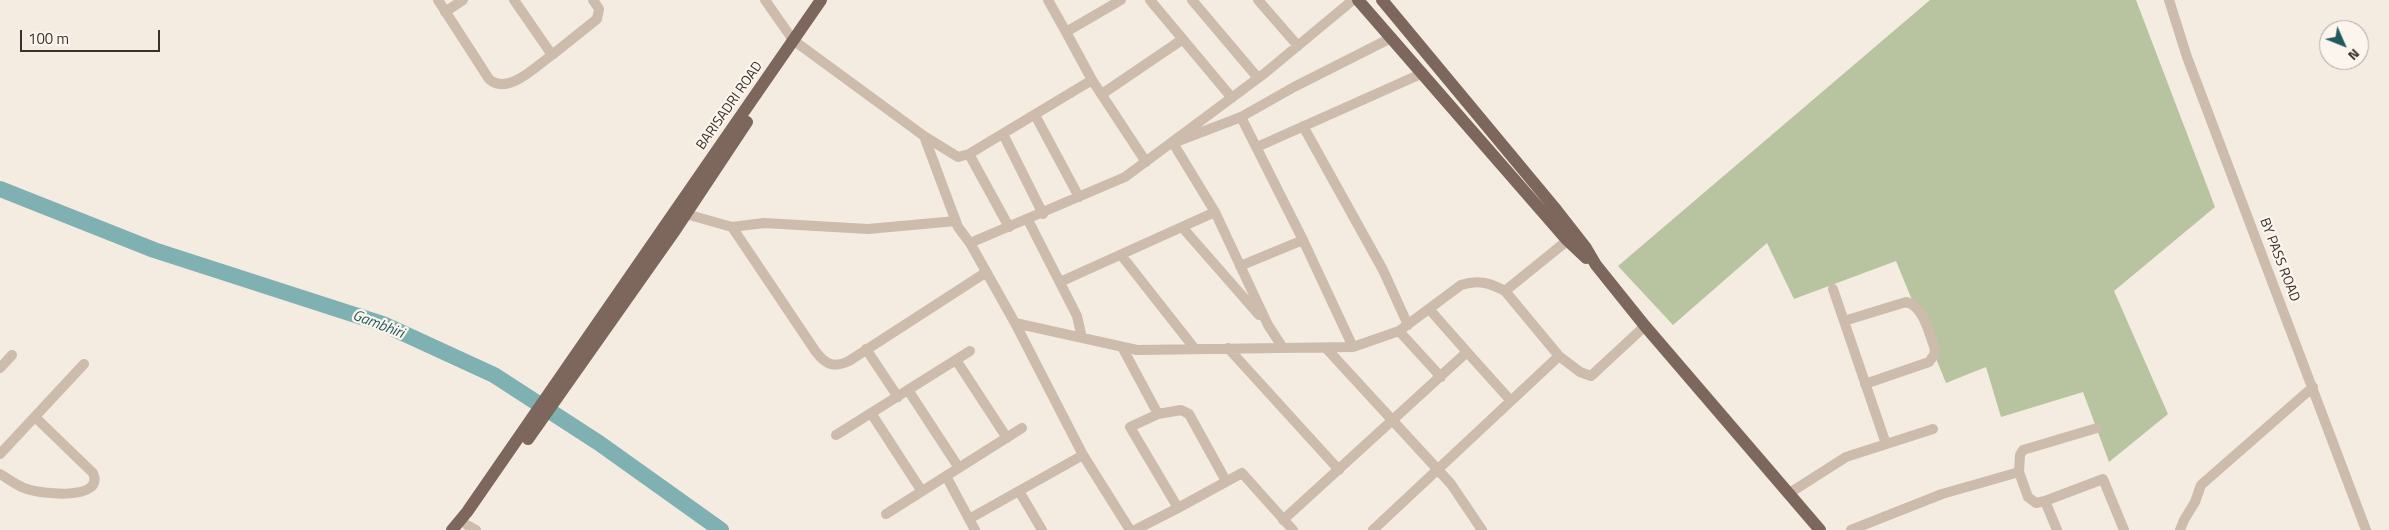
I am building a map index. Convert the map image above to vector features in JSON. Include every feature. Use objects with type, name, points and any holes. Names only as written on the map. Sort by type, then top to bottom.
[{"type":"main road","name":"BARISADRI ROAD","points":[[669,229],[686,214],[821,0]]},
{"type":"main road","name":"BARISADRI ROAD","points":[[669,229],[796,42],[830,0]]},
{"type":"main road","points":[[1358,0],[1571,237]]},
{"type":"main road","points":[[1382,0],[1571,237],[1588,261],[1596,265],[1645,326],[1820,530]]},
{"type":"main road","points":[[469,528],[669,229]]},
{"type":"main road","points":[[452,530],[467,512],[669,229]]},
{"type":"street","points":[[438,0],[494,84],[509,85],[552,55],[597,19],[599,9],[593,0]]},
{"type":"street","points":[[446,12],[463,0]]},
{"type":"street","points":[[514,0],[552,55]]},
{"type":"street","points":[[765,0],[796,42],[924,136],[958,157],[969,154],[1092,80]]},
{"type":"street","points":[[1048,0],[1092,80],[1146,162]]},
{"type":"street","points":[[1066,32],[1121,0]]},
{"type":"street","points":[[1150,0],[1232,98]]},
{"type":"street","points":[[1192,0],[1258,78]]},
{"type":"street","points":[[1258,0],[1298,46]]},
{"type":"street","points":[[970,243],[1043,214],[1125,177],[1258,78],[1353,0]]},
{"type":"street","name":"BY PASS ROAD","points":[[2169,0],[2187,57],[2366,530]]},
{"type":"street","points":[[1173,143],[1241,118],[1294,87],[1391,38]]},
{"type":"street","points":[[1102,94],[1183,39]]},
{"type":"street","points":[[1256,147],[1423,73]]},
{"type":"street","points":[[1035,115],[1079,197]]},
{"type":"street","points":[[1241,118],[1303,240],[1354,347]]},
{"type":"street","points":[[1303,126],[1383,270],[1403,328],[1441,377]]},
{"type":"street","points":[[1003,134],[1043,214]]},
{"type":"street","points":[[924,136],[956,221],[1015,323],[1083,454],[1130,530]]},
{"type":"street","points":[[1173,143],[1215,212],[1268,325],[1283,348]]},
{"type":"street","points":[[969,154],[1009,228]]},
{"type":"street","points":[[1060,282],[1215,212]]},
{"type":"street","points":[[686,214],[732,227],[764,222],[868,229],[956,221]]},
{"type":"street","points":[[1028,220],[1077,316],[1082,338]]},
{"type":"street","points":[[732,227],[822,359],[829,364],[840,365],[985,273]]},
{"type":"street","points":[[1182,227],[1268,325]]},
{"type":"street","points":[[1505,291],[1571,237]]},
{"type":"street","points":[[1240,266],[1303,240]]},
{"type":"street","points":[[1121,255],[1195,349]]},
{"type":"street","points":[[1015,323],[1138,350],[1354,347],[1403,328],[1430,310],[1461,285],[1472,281],[1493,285],[1505,291],[1559,356],[1580,372],[1591,376],[1645,326]]},
{"type":"street","points":[[1833,290],[1886,444]]},
{"type":"street","points":[[1844,321],[1906,302],[1919,310],[1935,349],[1932,359],[1923,365],[1865,384]]},
{"type":"street","points":[[1430,310],[1511,401]]},
{"type":"street","points":[[1122,347],[1158,414]]},
{"type":"street","points":[[1228,348],[1339,470]]},
{"type":"street","points":[[1326,348],[1451,484],[1482,530]]},
{"type":"street","points":[[866,349],[898,397]]},
{"type":"street","points":[[836,435],[970,351]]},
{"type":"street","points":[[1283,520],[1467,352]]},
{"type":"street","points":[[0,368],[12,355]]},
{"type":"street","points":[[1376,529],[1559,356]]},
{"type":"street","points":[[956,360],[1007,438]]},
{"type":"street","points":[[0,454],[84,364]]},
{"type":"street","points":[[2180,530],[2195,502],[2201,485],[2313,388]]},
{"type":"street","points":[[908,390],[959,468]]},
{"type":"street","points":[[1178,508],[1130,427],[1158,414],[1181,410],[1189,414],[1226,481]]},
{"type":"street","points":[[872,413],[921,490]]},
{"type":"street","points":[[0,474],[17,485],[39,492],[76,493],[90,489],[94,485],[95,478],[93,473],[35,417]]},
{"type":"street","points":[[886,514],[921,490],[1022,428]]},
{"type":"street","points":[[2098,428],[2023,450],[2020,455],[2019,472],[2030,500],[2036,502],[2103,479],[2124,530]]},
{"type":"street","points":[[1788,494],[1846,457],[1933,429]]},
{"type":"street","points":[[969,519],[1083,454]]},
{"type":"street","points":[[1851,530],[1942,494],[2019,472]]},
{"type":"street","points":[[1135,530],[1242,473],[1293,530]]},
{"type":"street","points":[[946,476],[976,530]]},
{"type":"street","points":[[1019,491],[1042,530]]},
{"type":"street","points":[[2045,500],[2056,530]]},
{"type":"green space","points":[[1930,0],[2136,0],[2215,207],[2114,291],[2168,414],[2109,462],[2083,392],[2001,417],[1986,367],[1946,383],[1896,261],[1794,299],[1767,243],[1673,325],[1618,266]]},
{"type":"waterway","name":"Gambhiri","points":[[0,189],[154,250],[383,324],[494,375],[599,443],[721,530]]}]
